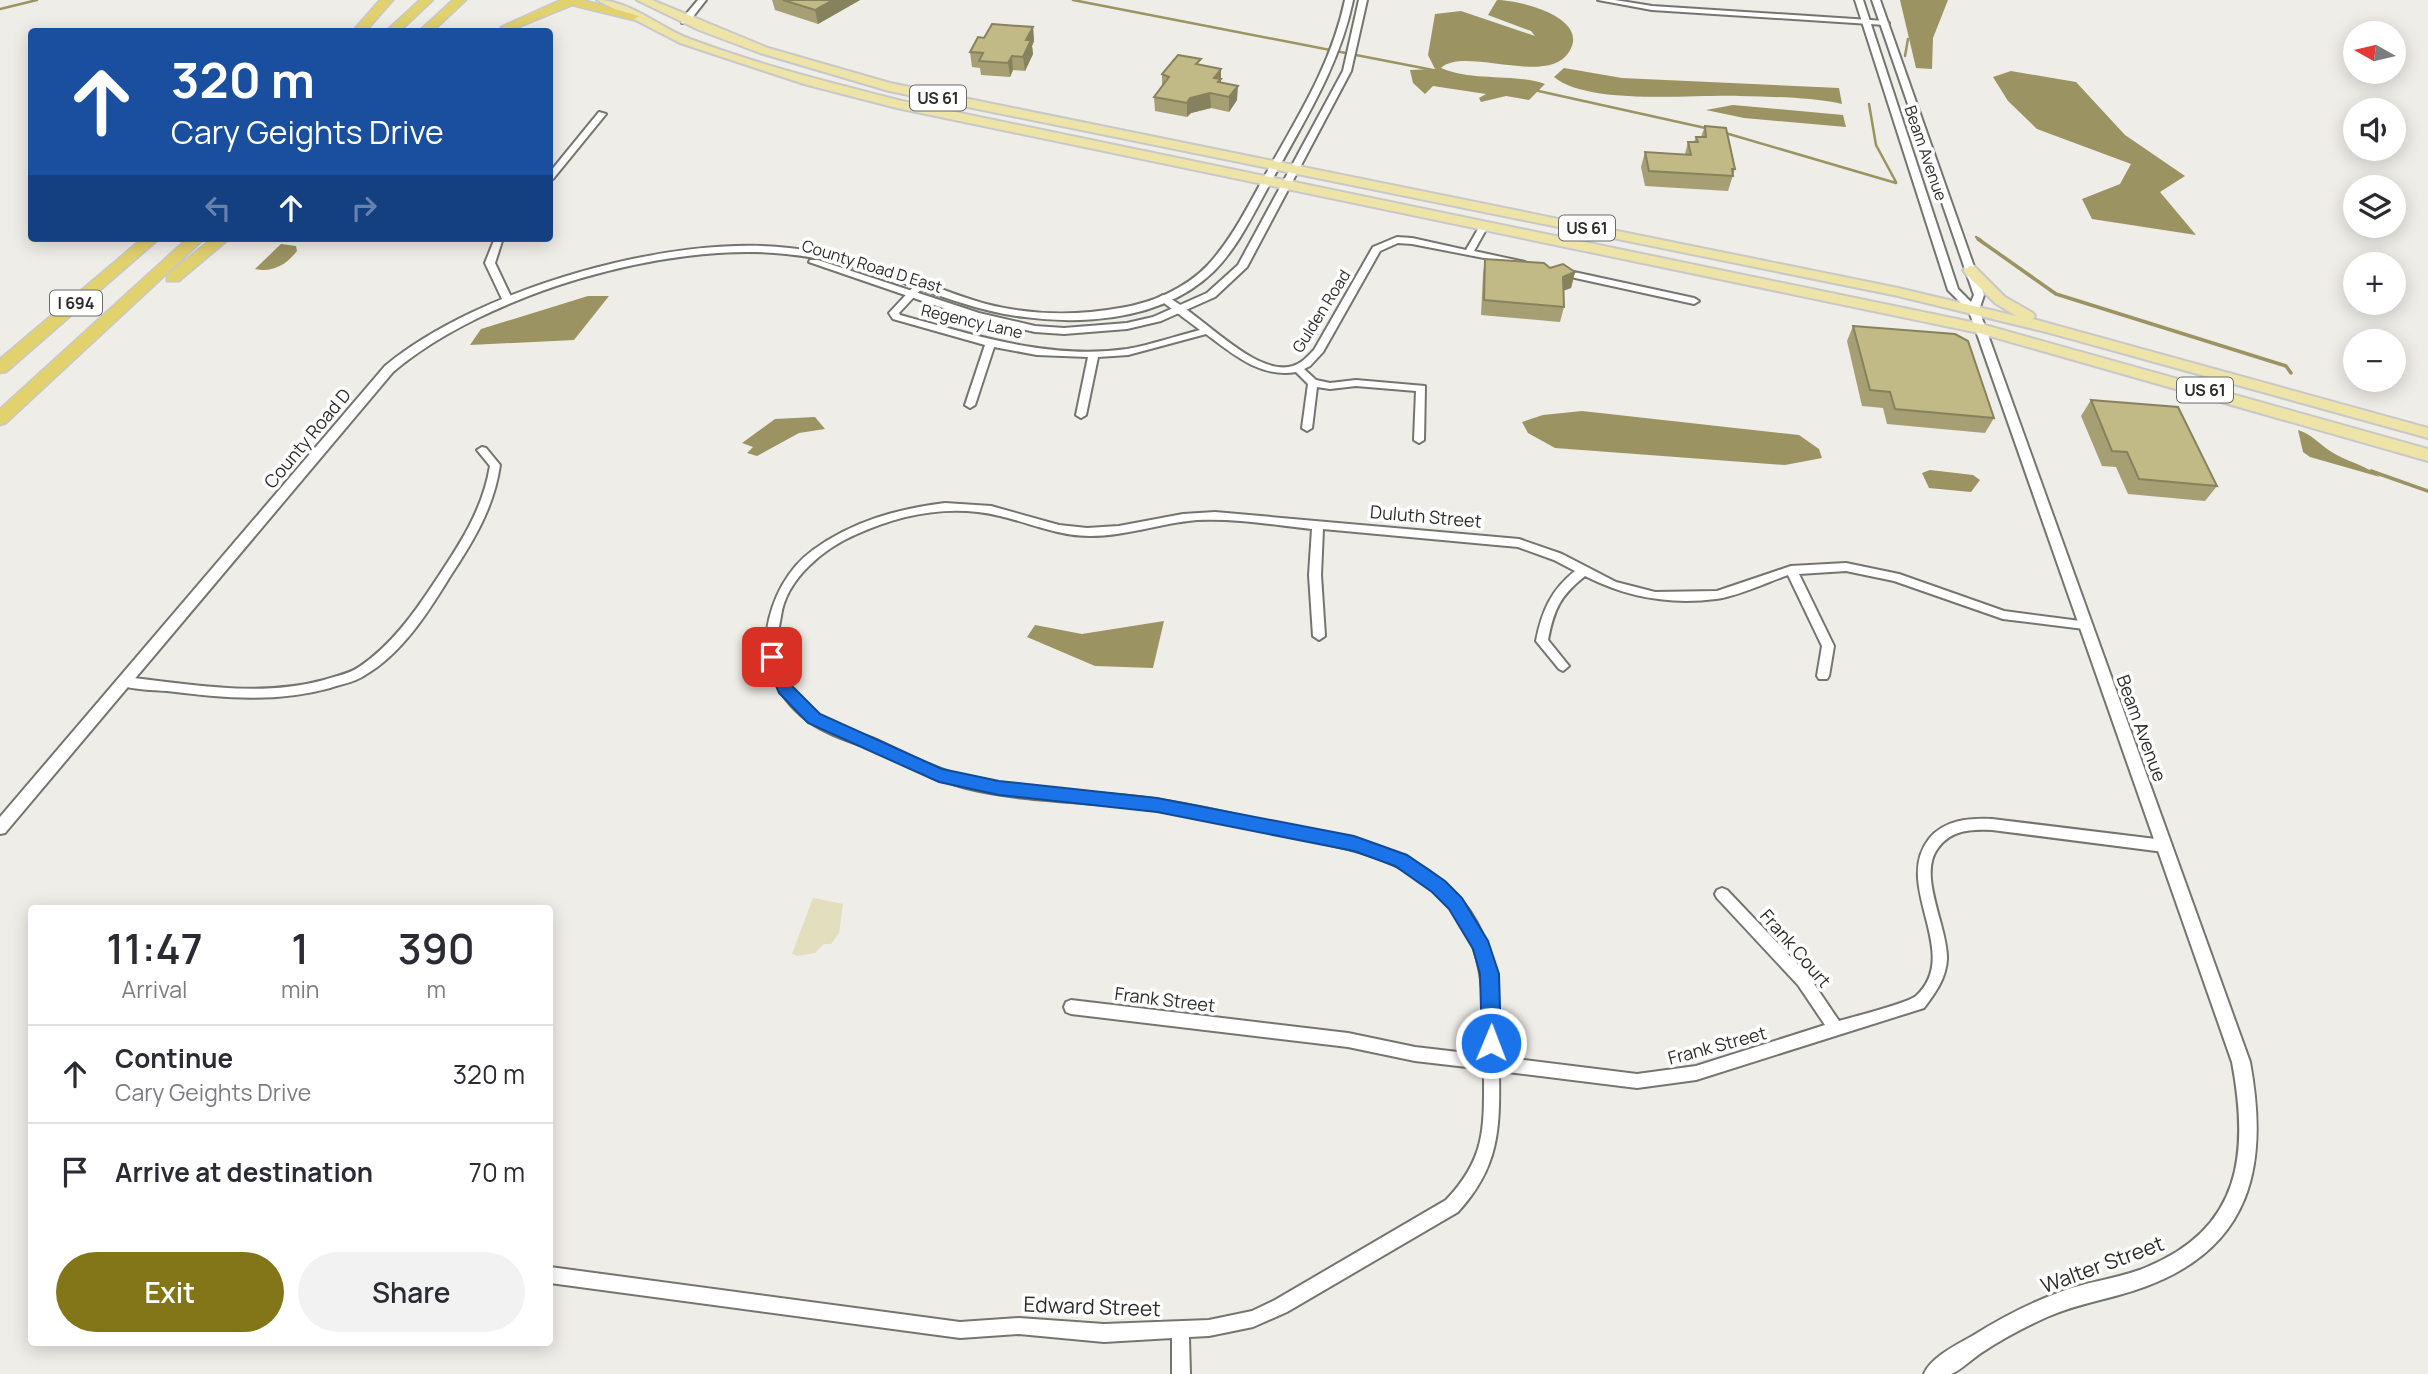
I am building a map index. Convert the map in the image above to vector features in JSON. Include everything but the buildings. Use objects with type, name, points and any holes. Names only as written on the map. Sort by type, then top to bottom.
[{"type":"highway","points":[[362,28],[387,0]]},
{"type":"highway","points":[[395,28],[426,0]]},
{"type":"highway","points":[[428,28],[460,0]]},
{"type":"highway","points":[[505,28],[555,0]]},
{"type":"highway","points":[[505,28],[552,6],[572,1],[633,16]]},
{"type":"highway","points":[[0,356],[130,242]]},
{"type":"highway","name":"I 694","points":[[0,368],[147,242]]},
{"type":"highway","name":"I 694","points":[[0,419],[193,242]]},
{"type":"highway","points":[[76,350],[217,242]]},
{"type":"main road","name":"US 61","points":[[603,0],[697,45],[851,93],[959,119],[1981,329],[2428,455]]},
{"type":"main road","name":"US 61","points":[[643,0],[685,21],[778,56],[889,87],[1974,310],[2054,328],[2428,433]]},
{"type":"main road","points":[[1970,270],[2000,299],[2054,328]]},
{"type":"street","points":[[685,21],[702,0]]},
{"type":"street","name":"County Road D East","points":[[752,250],[790,250],[825,255],[985,307],[1031,316],[1105,314],[1163,298],[1207,272],[1230,246],[1331,68],[1343,31],[1349,0]]},
{"type":"street","name":"County Road D East","points":[[752,250],[819,263],[1005,324],[1035,329],[1123,327],[1157,319],[1211,295],[1235,276],[1296,169],[1347,71],[1363,0]]},
{"type":"street","points":[[1602,0],[1652,8],[1885,23]]},
{"type":"street","name":"Beam Avenue","points":[[1859,0],[1954,290],[1974,310],[2241,1062],[2252,1126],[2249,1163]]},
{"type":"street","name":"Beam Avenue","points":[[1876,0],[1979,295],[1974,310]]},
{"type":"street","points":[[553,173],[602,114]]},
{"type":"street","points":[[1469,252],[1484,226]]},
{"type":"street","name":"Gulden Road","points":[[1163,298],[1259,367],[1298,369],[1308,364],[1318,352],[1376,250],[1384,243],[1412,241],[1533,266]]},
{"type":"street","points":[[498,242],[490,263],[508,301]]},
{"type":"street","name":"County Road D","points":[[0,828],[389,369],[415,345],[444,327],[508,301],[648,256],[700,248],[752,250]]},
{"type":"street","points":[[1545,269],[1693,301]]},
{"type":"street","name":"Regency Lane","points":[[920,285],[894,313],[896,317],[990,343],[1037,352],[1128,352],[1207,331]]},
{"type":"street","points":[[970,405],[990,343]]},
{"type":"street","points":[[1081,415],[1094,354]]},
{"type":"street","points":[[1298,369],[1313,383],[1421,388],[1419,440]]},
{"type":"street","points":[[1307,428],[1313,383]]},
{"type":"street","points":[[124,682],[260,696],[302,693],[361,673],[395,643],[436,590],[472,533],[492,490],[495,465],[482,450]]},
{"type":"street","name":"Duluth Street","points":[[780,600],[806,564],[839,538],[879,519],[918,509],[982,508],[1060,530],[1083,532],[1125,529],[1195,515],[1519,543],[1558,557],[1583,571],[1634,592],[1677,598],[1717,595],[1791,569],[1820,566],[1873,571],[2003,615],[2084,625]]},
{"type":"street","points":[[1318,525],[1315,575],[1319,636]]},
{"type":"street","points":[[1791,569],[1828,646],[1823,676]]},
{"type":"street","points":[[1563,666],[1542,641],[1546,616],[1556,593],[1583,571]]},
{"type":"street","name":"Edward Street","points":[[553,1275],[960,1330],[1019,1326],[1104,1333],[1223,1326],[1253,1319],[1281,1306],[1452,1206],[1468,1192],[1480,1174],[1488,1153],[1490,974],[1482,946],[1456,903],[1439,886],[1401,860],[1354,844],[1157,805],[969,783],[939,775],[814,718],[785,688],[774,664],[771,640],[780,600]]},
{"type":"street","name":"Frank Street","points":[[1071,1007],[1348,1040],[1415,1054],[1606,1079],[1668,1079],[1919,1003],[1931,992],[1938,979],[1940,949],[1923,870],[1930,845],[1939,835],[1970,824],[1987,824],[2164,846]]},
{"type":"street","name":"Frank Court","points":[[1722,894],[1803,980],[1837,1030]]},
{"type":"street","name":"Walter Street","points":[[1934,1374],[1965,1350],[2012,1323],[2062,1301],[2155,1274],[2183,1259],[2207,1240],[2226,1217],[2240,1191],[2249,1163]]},
{"type":"street","points":[[1180,1330],[1181,1374]]},
{"type":"shaded area","points":[[1497,0],[1536,7],[1562,21],[1570,30],[1573,40],[1569,52],[1558,62],[1543,66],[1525,67],[1468,61],[1452,62],[1441,68],[1467,75],[1520,79],[1545,84],[1529,100],[1506,96],[1481,102],[1479,98],[1486,94],[1433,86],[1425,94],[1413,83],[1410,70],[1435,69],[1428,55],[1435,14],[1461,11],[1535,36],[1531,31],[1488,15]]},
{"type":"shaded area","points":[[1900,0],[1948,0],[1933,38],[1932,69],[1916,68]]},
{"type":"shaded area","points":[[1564,68],[1622,78],[1839,88],[1842,104],[1779,97],[1643,97],[1591,92],[1570,86],[1554,77]]},
{"type":"shaded area","points":[[2011,71],[2076,82],[2125,135],[2185,176],[2160,192],[2196,235],[2092,219],[2082,199],[2120,184],[2131,164],[2037,129],[2008,101],[1993,77]]},
{"type":"shaded area","points":[[1733,105],[1843,115],[1846,127],[1744,118],[1706,110]]},
{"type":"shaded area","points":[[281,244],[296,246],[297,251],[279,266],[268,270],[255,269]]},
{"type":"shaded area","points":[[588,296],[609,296],[574,340],[470,345],[481,329]]},
{"type":"shaded area","points":[[1582,411],[1799,435],[1819,449],[1822,458],[1785,465],[1555,448],[1528,433],[1522,422],[1543,415]]},
{"type":"shaded area","points":[[815,417],[825,429],[799,433],[757,456],[747,453],[753,447],[742,443],[775,419]]},
{"type":"shaded area","points":[[2298,430],[2336,455],[2380,477],[2310,457],[2303,452]]},
{"type":"shaded area","points":[[1930,470],[1973,475],[1980,480],[1971,492],[1929,488],[1922,473]]},
{"type":"shaded area","points":[[1164,621],[1153,668],[1095,666],[1027,637],[1035,625],[1082,634]]},
{"type":"shaded area","points":[[813,898],[843,904],[839,933],[831,944],[824,944],[815,953],[797,956],[792,954]]},
{"type":"waterway","points":[[0,9],[37,0]]},
{"type":"waterway","points":[[1073,0],[1433,70]]},
{"type":"waterway","points":[[1905,56],[1908,39]]},
{"type":"waterway","points":[[1534,90],[1710,129]]},
{"type":"waterway","points":[[1869,104],[1876,145],[1896,182]]},
{"type":"waterway","points":[[1722,132],[1896,183]]},
{"type":"waterway","points":[[1976,237],[1981,240]]},
{"type":"waterway","points":[[1978,239],[2056,294],[2286,366],[2291,373]]},
{"type":"waterway","points":[[2371,471],[2428,491]]},
{"type":"route","points":[[772,657],[785,688],[797,704],[814,718],[834,730],[876,745],[939,775],[999,788],[1157,805],[1354,844],[1401,860],[1420,871],[1456,903],[1482,946],[1490,974],[1491,1043]]}]
